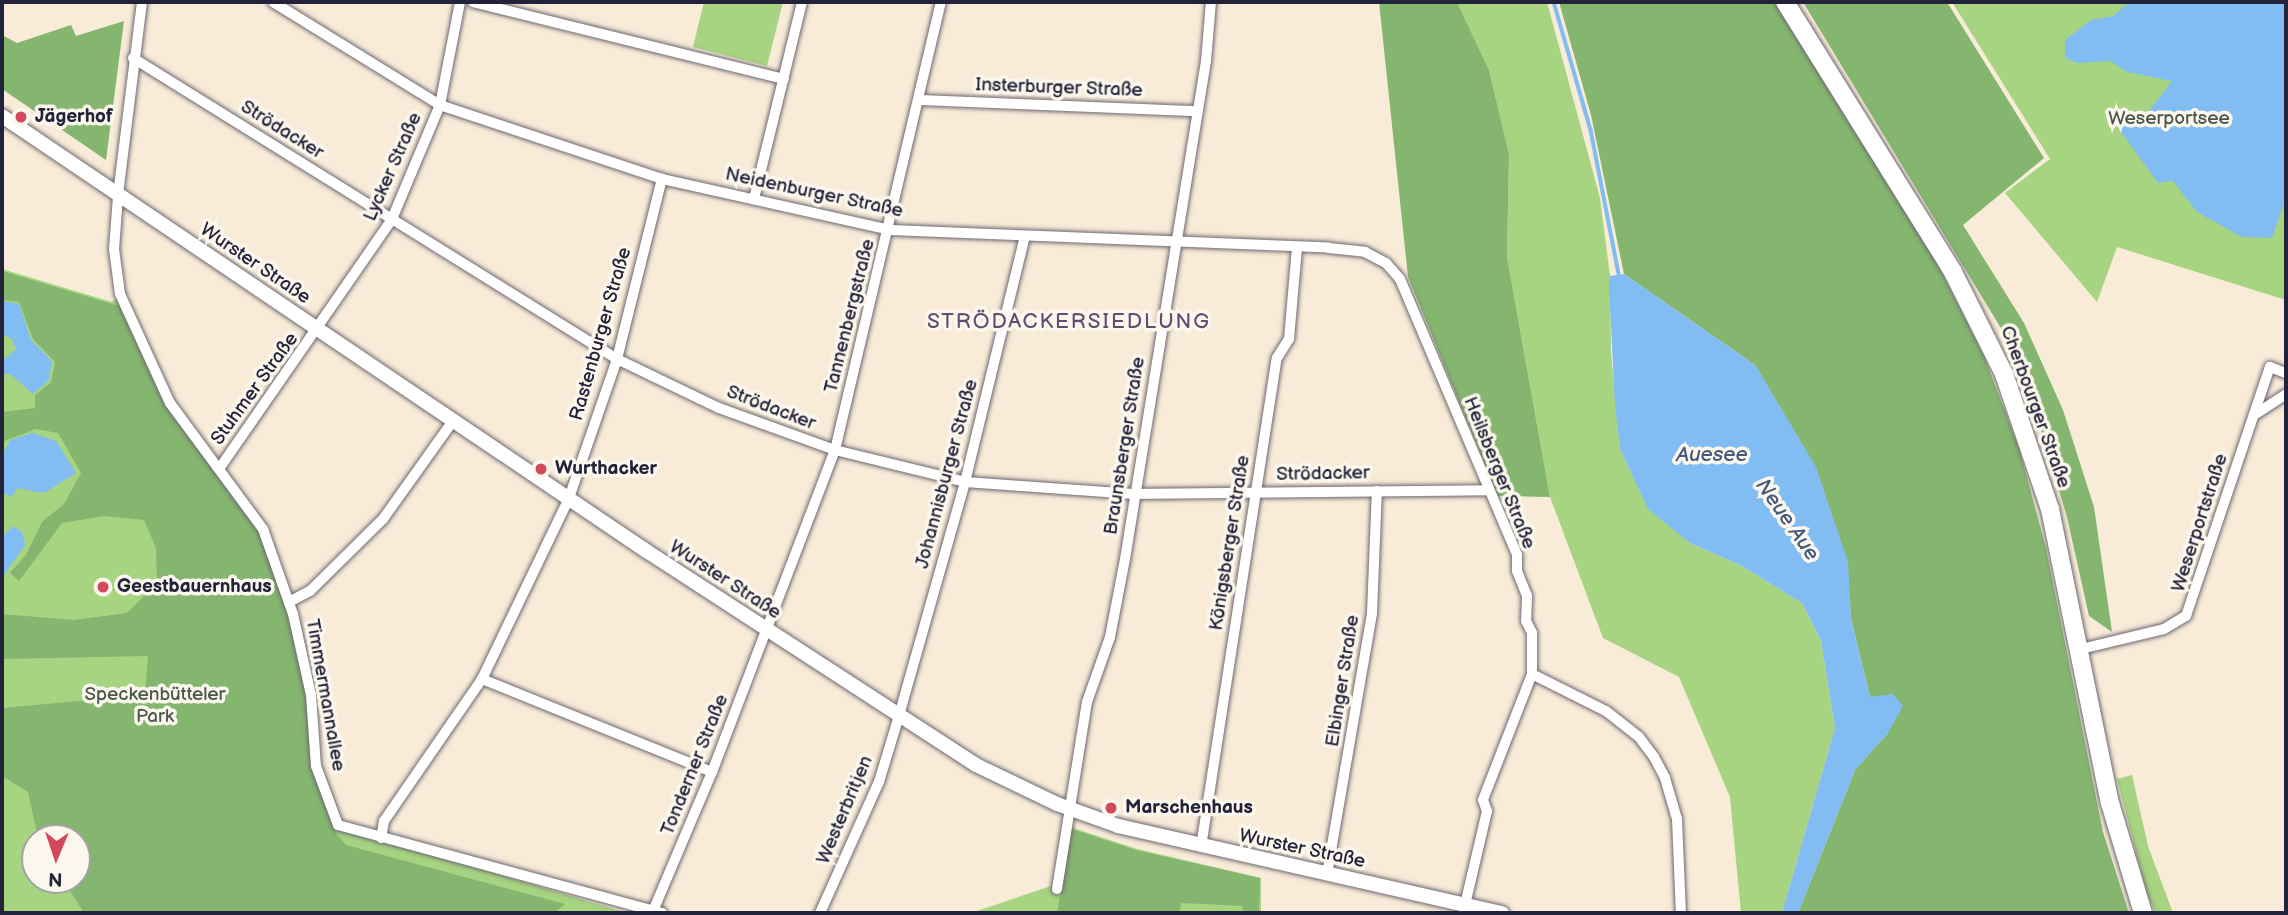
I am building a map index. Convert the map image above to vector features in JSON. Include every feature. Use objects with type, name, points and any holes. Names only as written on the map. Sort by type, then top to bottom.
[{"type":"main road","name":"Cherbourger Straße","points":[[1785,2],[1947,261],[1988,337],[2027,436],[2050,509],[2081,649],[2110,803],[2143,913]]},
{"type":"street","name":"Timmermannallee","points":[[142,2],[133,58],[114,249],[124,304],[170,403],[263,529],[289,602],[311,695],[316,766],[338,825],[657,912]]},
{"type":"street","name":"Neidenburger Straße","points":[[273,2],[440,105],[662,179],[890,230],[1365,251],[1386,263]]},
{"type":"street","name":"Lycker Straße","points":[[319,330],[392,219],[440,105],[460,2]]},
{"type":"street","points":[[473,2],[784,79]]},
{"type":"street","points":[[754,199],[802,2]]},
{"type":"street","name":"Tannenbergstraße","points":[[768,632],[835,450],[890,230],[941,2]]},
{"type":"street","name":"Braunsberger Straße","points":[[1071,810],[1087,702],[1110,637],[1198,111],[1211,2]]},
{"type":"street","name":"Strödacker","points":[[133,58],[617,359],[719,408],[835,450],[965,482],[1134,494],[1487,490]]},
{"type":"street","name":"Insterburger Straße","points":[[919,100],[1198,111]]},
{"type":"street","name":"Wurster Straße","points":[[2,116],[898,719],[976,765],[1071,810],[1200,847],[1328,874],[1463,909],[1502,913]]},
{"type":"street","name":"Rastenburger Straße","points":[[569,498],[617,359],[662,179]]},
{"type":"street","name":"Johannisburger Straße","points":[[898,719],[965,482],[1025,236]]},
{"type":"street","name":"Königsberger Straße","points":[[1200,847],[1277,358],[1289,339],[1297,247]]},
{"type":"street","name":"Heilsberger Straße","points":[[1386,263],[1400,279],[1487,490],[1517,555],[1517,571],[1527,596],[1526,621],[1532,633],[1532,674],[1483,800],[1487,811],[1463,909]]},
{"type":"street","name":"Stuhmer Straße","points":[[219,469],[319,330]]},
{"type":"street","name":"Weserportstraße","points":[[2081,649],[2164,629],[2186,616],[2270,367],[2286,373]]},
{"type":"street","points":[[2254,415],[2286,394]]},
{"type":"street","points":[[289,602],[310,591],[383,519],[453,421]]},
{"type":"street","name":"Elbinger Straße","points":[[1328,874],[1372,613],[1377,491]]},
{"type":"street","points":[[381,838],[384,821],[482,679],[569,498]]},
{"type":"street","name":"Tonderner Straße","points":[[657,912],[768,632]]},
{"type":"street","points":[[1532,674],[1606,711],[1639,737],[1654,757],[1665,778],[1677,819],[1683,880],[1681,913]]},
{"type":"street","points":[[482,679],[712,772]]},
{"type":"street","name":"Westerbritjen","points":[[820,913],[879,782],[898,719]]},
{"type":"street","points":[[1057,889],[1071,810]]},
{"type":"green space","points":[[704,2],[783,2],[767,66],[693,47]]},
{"type":"green space","points":[[1379,2],[1457,2],[1489,70],[1509,154],[1507,257],[1550,497],[1498,496],[1408,277]]},
{"type":"green space","points":[[1457,2],[1547,2],[1600,198],[1610,276],[1611,353],[1620,449],[1648,508],[1690,543],[1740,565],[1802,603],[1821,641],[1835,728],[1782,913],[1741,913],[1730,797],[1679,677],[1603,638],[1550,497],[1507,257],[1509,154],[1489,70]]},
{"type":"green space","points":[[1559,2],[1775,2],[1928,245],[1984,356],[2019,448],[2046,548],[2103,832],[2129,913],[1798,913],[1855,770],[1888,733],[1870,697],[1851,619],[1847,562],[1816,468],[1755,365],[1624,274],[1591,115]]},
{"type":"green space","points":[[1803,2],[1947,2],[2044,158],[1963,225],[2024,323],[2063,410],[2094,507],[2112,632],[2089,616],[2067,517],[2040,427],[2002,330]]},
{"type":"green space","name":"Weserportsee","points":[[1952,2],[2286,2],[2286,300],[2117,247],[2097,302],[2005,193],[2050,159]]},
{"type":"green space","points":[[124,21],[106,160],[2,89],[2,35],[17,43],[71,25],[76,36]]},
{"type":"green space","name":"Speckenbütteler Park","points":[[2,269],[112,302],[118,297],[337,826],[627,913],[2,913]]},
{"type":"green space","name":"Speckenbütteler Park","points":[[2,271],[119,306],[168,407],[260,531],[286,603],[307,696],[313,766],[337,835],[346,845],[565,904],[554,913],[84,913],[72,894],[91,894],[91,824],[35,824],[28,792],[2,776],[2,708],[145,695],[148,656],[2,659],[2,614],[74,620],[127,613],[157,583],[156,548],[144,520],[104,516],[62,523],[19,581],[10,573],[26,555],[42,522],[64,504],[81,473],[58,433],[36,429],[2,442],[2,412],[35,408],[35,395],[51,382],[55,362],[33,339],[19,302],[2,300]]},
{"type":"green space","points":[[2132,775],[2148,846],[2173,913],[2156,913],[2147,894],[2117,779]]},
{"type":"green space","points":[[1064,825],[1137,849],[1261,878],[1261,913],[971,913],[1054,885]]},
{"type":"green space","points":[[1072,829],[1136,850],[1260,878],[1259,913],[1243,913],[1242,906],[1181,903],[1180,913],[1057,913]]},
{"type":"water","name":"Weserportsee","points":[[2130,2],[2286,2],[2286,197],[2272,238],[2242,237],[2197,212],[2173,181],[2158,183],[2119,129],[2149,111],[2172,81],[2127,72],[2110,61],[2077,63],[2065,58],[2065,40],[2091,20],[2113,16]]},
{"type":"water","name":"Auesee","points":[[1624,274],[1755,365],[1816,467],[1848,562],[1851,619],[1870,697],[1893,694],[1903,706],[1888,733],[1855,770],[1798,913],[1782,913],[1835,728],[1821,641],[1802,603],[1740,565],[1690,543],[1648,509],[1620,449],[1615,406],[1609,286],[1610,276]]},
{"type":"water","points":[[2,301],[19,304],[31,340],[52,361],[49,380],[33,394],[13,376],[6,373],[2,377],[2,361],[16,349],[12,339],[2,334]]},
{"type":"water","points":[[33,433],[56,441],[76,473],[44,493],[18,488],[11,497],[2,492],[2,456],[10,440]]},
{"type":"water","points":[[13,526],[22,532],[25,545],[2,578],[2,537]]},
{"type":"waterway","name":"Neue Aue","points":[[1554,2],[1591,130],[1620,279]]},
{"type":"place","name":"Jägerhof","points":[[21,117]]},
{"type":"place","name":"Wurthacker","points":[[541,469]]},
{"type":"place","name":"Geestbauernhaus","points":[[103,587]]},
{"type":"place","name":"Marschenhaus","points":[[1111,808]]},
{"type":"district","name":"STRÖDACKERSIEDLUNG","points":[[1069,322]]}]
